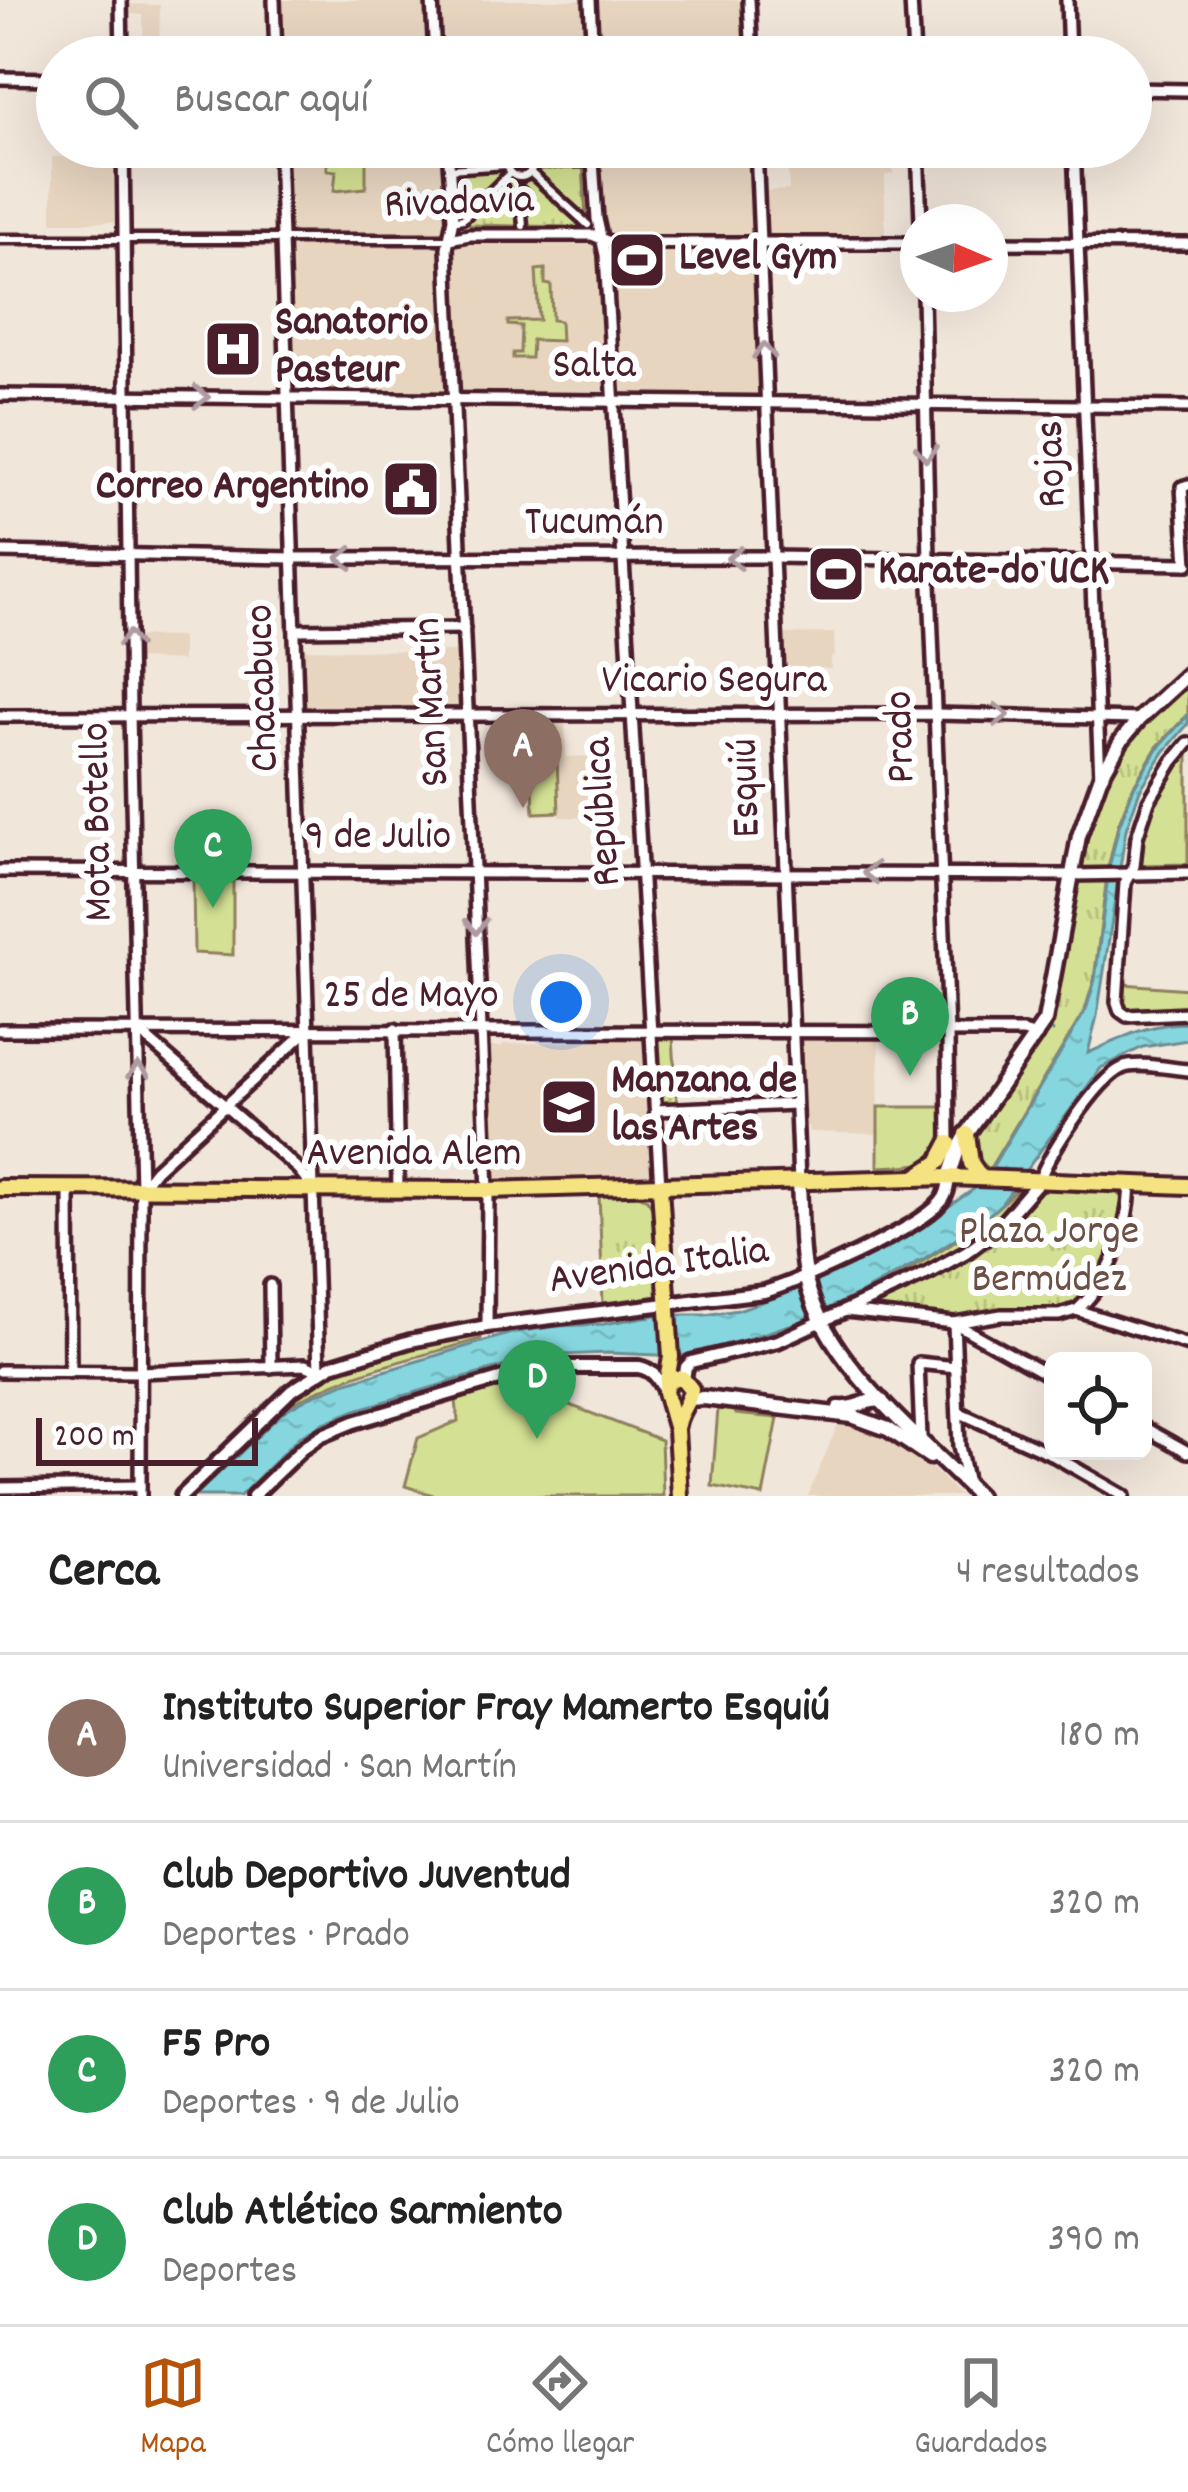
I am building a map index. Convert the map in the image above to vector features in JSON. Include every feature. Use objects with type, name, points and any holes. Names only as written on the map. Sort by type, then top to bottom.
[{"type":"main road","name":"Avenida Italia","points":[[949,1177],[967,1134],[1037,1036],[1048,1011],[1083,822],[1100,778],[1139,719],[1188,674]]},
{"type":"main road","points":[[967,1134],[971,1163],[981,1178]]},
{"type":"main road","points":[[914,1178],[939,1162],[949,1143]]},
{"type":"main road","name":"Avenida Alem","points":[[0,1188],[488,1190],[949,1177],[1188,1186]]},
{"type":"main road","name":"Esquiú","points":[[799,1182],[806,1280],[833,1346],[968,1490]]},
{"type":"main road","points":[[664,1216],[673,1195],[683,1186]]},
{"type":"main road","points":[[639,1187],[664,1216]]},
{"type":"main road","points":[[660,1187],[671,1357],[679,1390],[680,1496]]},
{"type":"main road","points":[[679,1390],[844,1409],[875,1400],[886,1404],[887,1420],[873,1423]]},
{"type":"main road","points":[[679,1390],[704,1398],[844,1415],[873,1423],[918,1447],[978,1496]]},
{"type":"main road","points":[[868,1404],[865,1415],[873,1423]]},
{"type":"street","points":[[121,0],[122,36]]},
{"type":"street","points":[[274,0],[276,36]]},
{"type":"street","points":[[432,0],[434,36]]},
{"type":"street","points":[[590,0],[592,36]]},
{"type":"street","points":[[749,0],[751,36]]},
{"type":"street","points":[[911,0],[913,36]]},
{"type":"street","points":[[1066,0],[1068,36]]},
{"type":"street","points":[[0,78],[36,79]]},
{"type":"street","points":[[1152,89],[1188,90]]},
{"type":"street","name":"Mota Botello","points":[[123,168],[141,1188],[140,1491]]},
{"type":"street","name":"Chacabuco","points":[[280,168],[319,1370]]},
{"type":"street","points":[[524,226],[521,201],[515,196],[527,168]]},
{"type":"street","points":[[536,168],[592,222]]},
{"type":"street","name":"República","points":[[592,168],[592,222],[605,255],[660,1187]]},
{"type":"street","name":"Esquiú","points":[[757,168],[799,1182]]},
{"type":"street","points":[[919,168],[920,204]]},
{"type":"street","name":"Rojas","points":[[1075,168],[1100,778]]},
{"type":"street","points":[[449,169],[508,169],[520,177]]},
{"type":"street","name":"San Martín","points":[[449,169],[455,219],[449,239],[454,400],[488,1190],[487,1326]]},
{"type":"street","points":[[455,219],[463,219],[508,169]]},
{"type":"street","name":"Rivadavia","points":[[455,219],[463,229],[585,230],[592,222]]},
{"type":"street","name":"Rivadavia","points":[[0,239],[449,239],[465,235],[601,238],[612,243],[900,243]]},
{"type":"street","points":[[1008,243],[1188,244]]},
{"type":"street","name":"Prado","points":[[922,312],[949,1177]]},
{"type":"street","name":"Salta","points":[[0,395],[1188,407]]},
{"type":"street","points":[[1188,485],[1182,487],[1188,564]]},
{"type":"street","name":"Tucumán","points":[[0,552],[1188,564]]},
{"type":"street","points":[[296,630],[464,628]]},
{"type":"street","name":"Vicario Segura","points":[[0,716],[936,714],[1139,719]]},
{"type":"street","points":[[1188,743],[1149,801],[1134,866],[1124,874],[1117,988],[1117,1002],[1126,1016],[1188,1013]]},
{"type":"street","name":"9 de Julio","points":[[0,872],[1188,873]]},
{"type":"street","points":[[395,1029],[398,1190]]},
{"type":"street","name":"25 de Mayo","points":[[0,1030],[1023,1032],[1037,1036]]},
{"type":"street","points":[[137,1030],[298,1169],[314,1189]]},
{"type":"street","points":[[141,1188],[309,1030]]},
{"type":"street","points":[[253,1496],[320,1436],[520,1372],[639,1366],[679,1390],[691,1362],[778,1341],[928,1273],[980,1242],[1022,1204],[1089,1100],[1123,1067],[1188,1070]]},
{"type":"street","points":[[656,1110],[795,1104]]},
{"type":"street","name":"Avenida Italia","points":[[182,1496],[291,1390],[319,1370],[410,1341],[487,1326],[669,1307],[764,1292],[806,1280],[931,1212],[945,1198],[949,1177]]},
{"type":"street","points":[[845,1311],[954,1323],[1000,1315],[1058,1316],[1076,1310],[1109,1268],[1127,1213],[1130,1186]]},
{"type":"street","points":[[69,1188],[70,1372]]},
{"type":"street","points":[[270,1286],[271,1367]]},
{"type":"street","points":[[1076,1310],[1188,1345]]},
{"type":"street","points":[[954,1323],[959,1446],[968,1490]]},
{"type":"street","points":[[954,1323],[1044,1373]]},
{"type":"street","points":[[921,1438],[917,1363],[956,1367]]},
{"type":"street","points":[[0,1371],[140,1372],[305,1365],[319,1370]]},
{"type":"street","points":[[958,1412],[1049,1453],[1120,1495]]},
{"type":"street","points":[[1152,1432],[1188,1452]]},
{"type":"street","points":[[943,1461],[959,1446]]},
{"type":"street","points":[[0,1488],[140,1491]]},
{"type":"shaded area","points":[[278,0],[746,0],[747,36],[279,36]]},
{"type":"shaded area","points":[[128,4],[160,5],[159,36],[143,36],[143,15],[128,14]]},
{"type":"shaded area","points":[[52,168],[113,168],[114,222],[52,222]]},
{"type":"shaded area","points":[[284,168],[753,168],[762,391],[756,398],[291,393]]},
{"type":"shaded area","points":[[788,168],[893,168],[893,174],[885,175],[885,236],[771,236],[766,232],[765,191],[789,190]]},
{"type":"shaded area","points":[[834,633],[831,669],[783,666],[782,634]]},
{"type":"shaded area","points":[[137,636],[182,637],[182,661],[137,659]]},
{"type":"shaded area","points":[[302,649],[458,652],[461,705],[457,710],[310,709],[304,704]]},
{"type":"shaded area","points":[[540,722],[565,722],[566,757],[595,756],[599,818],[532,815],[529,755],[541,754]]},
{"type":"shaded area","points":[[804,1038],[879,1039],[878,1134],[809,1132],[803,1126],[799,1043]]},
{"type":"shaded area","name":"Manzana de las Artes","points":[[643,1039],[652,1174],[493,1177],[488,1047]]},
{"type":"shaded area","points":[[838,1424],[895,1443],[924,1460],[960,1496],[808,1496]]},
{"type":"green space","points":[[366,168],[366,188],[334,191],[336,171],[327,170]]},
{"type":"green space","points":[[458,168],[583,168],[586,218],[578,227],[470,225],[461,212]]},
{"type":"green space","points":[[545,269],[545,284],[551,285],[552,320],[560,321],[561,341],[532,340],[531,358],[513,358],[513,353],[520,353],[521,326],[508,325],[508,321],[539,320],[536,270]]},
{"type":"green space","points":[[1188,681],[1188,714],[1157,747],[1118,825],[1085,1010],[990,1168],[981,1172],[972,1142],[975,1135],[1053,1022],[1091,820],[1111,771],[1138,729]]},
{"type":"green space","points":[[1188,750],[1188,864],[1138,865],[1153,803]]},
{"type":"green space","points":[[557,759],[559,812],[534,813],[532,760]]},
{"type":"green space","points":[[193,878],[233,879],[233,955],[194,953]]},
{"type":"green space","points":[[1123,984],[1188,989],[1188,1008],[1130,1011],[1124,1005]]},
{"type":"green space","points":[[660,1036],[673,1036],[677,1105],[660,1102],[656,1042]]},
{"type":"green space","points":[[878,1107],[942,1107],[941,1142],[932,1159],[878,1167]]},
{"type":"green space","points":[[1020,1186],[1026,1190],[994,1226],[968,1246],[923,1271],[877,1288],[970,1230]]},
{"type":"green space","name":"Plaza Jorge Bermúdez","points":[[1045,1188],[1115,1191],[1123,1199],[1109,1254],[1078,1303],[1065,1309],[958,1316],[868,1307],[983,1246]]},
{"type":"green space","points":[[632,1192],[647,1199],[656,1213],[659,1296],[603,1304],[599,1193]]},
{"type":"green space","points":[[481,1332],[481,1339],[344,1379],[269,1419],[300,1390],[344,1367],[414,1345]]},
{"type":"green space","points":[[515,1384],[661,1440],[663,1496],[436,1496],[405,1486],[418,1438],[458,1421],[456,1400]]},
{"type":"green space","points":[[718,1409],[778,1418],[763,1496],[712,1486]]},
{"type":"water","points":[[1188,715],[1188,724],[1140,790],[1126,829],[1088,1053],[1135,1032],[1172,1024],[1188,1023],[1188,1040],[1143,1047],[1101,1068],[1002,1203],[981,1222],[865,1291],[799,1322],[681,1356],[608,1353],[522,1361],[321,1424],[300,1436],[240,1496],[195,1496],[284,1411],[344,1383],[515,1332],[738,1310],[787,1293],[913,1231],[977,1187],[1086,1010],[1119,826],[1134,787],[1158,748]]},
{"type":"waterway","points":[[1046,1023],[1053,1032]]},
{"type":"place","name":"Level Gym","points":[[637,260]]},
{"type":"place","name":"Sanatorio Pasteur","points":[[233,349]]},
{"type":"place","name":"Correo Argentino","points":[[411,489]]},
{"type":"place","name":"Karate-do UCK","points":[[836,574]]},
{"type":"place","name":"Instituto Superior Fray Mamerto Esquiú","points":[[523,808]]},
{"type":"place","name":"F5 Pro","points":[[213,908]]},
{"type":"place","name":"Club Deportivo Juventud","points":[[910,1076]]},
{"type":"place","name":"Manzana de las Artes","points":[[569,1107]]},
{"type":"place","name":"Club Atlético Sarmiento","points":[[537,1439]]}]
